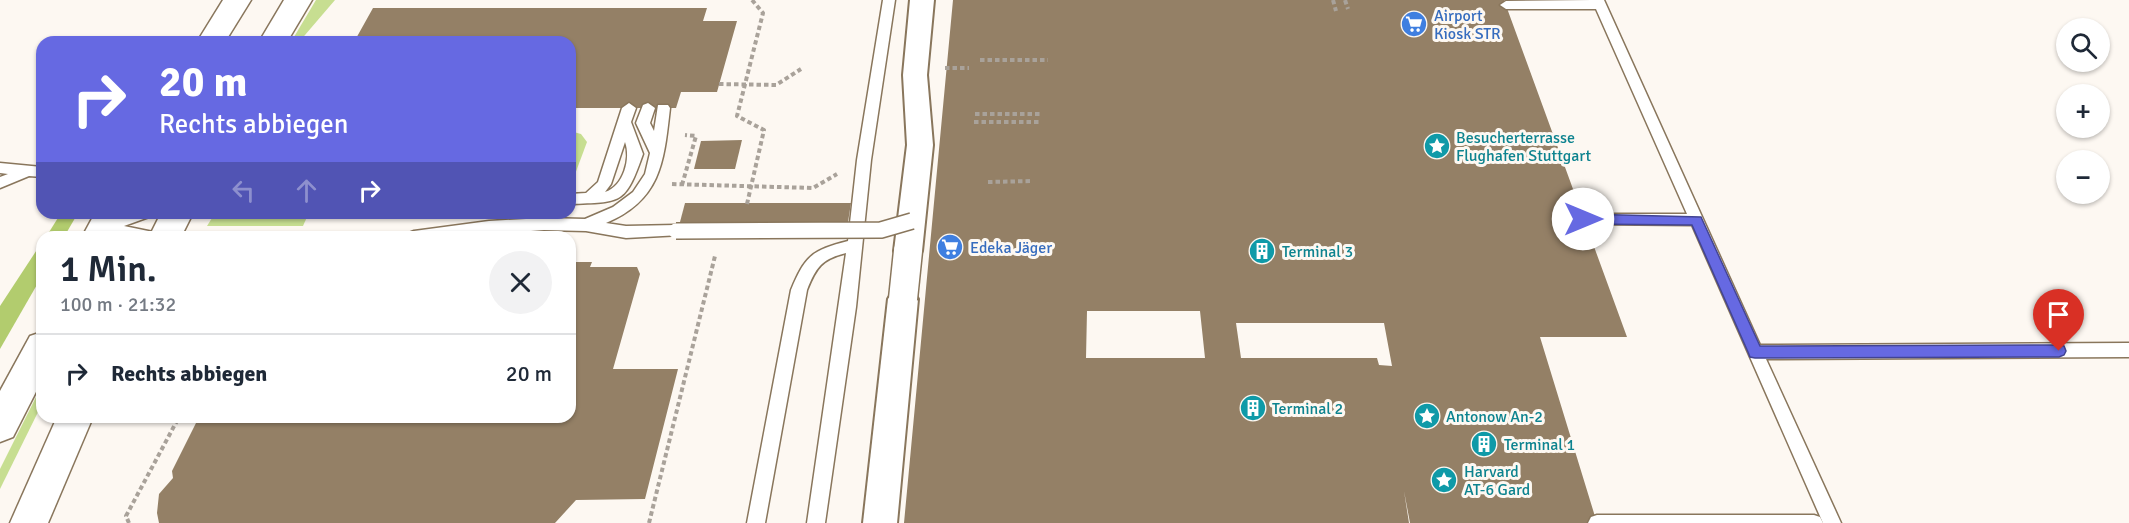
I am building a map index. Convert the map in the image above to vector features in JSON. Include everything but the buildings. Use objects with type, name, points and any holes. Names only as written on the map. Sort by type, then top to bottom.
[{"type":"main road","points":[[214,36],[237,0]]},
{"type":"main road","points":[[277,36],[298,0]]},
{"type":"main road","points":[[0,426],[36,357]]},
{"type":"main road","points":[[29,523],[72,423]]},
{"type":"street","points":[[880,523],[921,145],[915,75],[922,0]]},
{"type":"lane","points":[[816,523],[848,307],[864,160],[889,0]]},
{"type":"lane","points":[[1506,5],[1599,3],[1832,523]]},
{"type":"lane","points":[[590,198],[604,184],[629,108]]},
{"type":"lane","points":[[586,225],[628,206],[647,185],[657,153],[655,108]]},
{"type":"lane","points":[[576,199],[609,197],[619,192],[625,184],[636,154],[625,123]]},
{"type":"lane","points":[[0,168],[35,171]]},
{"type":"lane","points":[[0,183],[35,171]]},
{"type":"lane","points":[[105,226],[126,219]]},
{"type":"lane","points":[[1583,219],[1696,220]]},
{"type":"lane","points":[[464,231],[513,225],[586,225],[626,232],[881,230],[912,221]]},
{"type":"lane","points":[[105,226],[127,231]]},
{"type":"lane","points":[[756,523],[799,290],[808,267],[828,252],[855,245]]},
{"type":"lane","points":[[1755,352],[2129,350]]},
{"type":"lane","points":[[1597,523],[1814,523]]},
{"type":"path","points":[[1333,0],[1336,11]]},
{"type":"path","points":[[1345,0],[1348,9]]},
{"type":"path","points":[[980,60],[1048,60]]},
{"type":"path","points":[[939,68],[969,68]]},
{"type":"path","points":[[719,84],[776,85],[801,69]]},
{"type":"path","points":[[975,114],[1041,114]]},
{"type":"path","points":[[974,122],[1039,122]]},
{"type":"path","points":[[696,136],[682,185],[813,188],[836,176],[845,160],[864,160]]},
{"type":"path","points":[[988,182],[1033,181]]},
{"type":"path","points":[[129,523],[126,516],[176,423]]},
{"type":"green space","points":[[316,0],[335,0],[304,36],[295,36]]},
{"type":"green space","points":[[576,133],[581,134],[587,142],[576,172]]},
{"type":"green space","points":[[57,219],[74,219],[68,231],[50,231]]},
{"type":"green space","points":[[211,219],[306,219],[303,226],[207,226]]},
{"type":"green space","points":[[36,251],[36,286],[0,349],[0,306]]},
{"type":"green space","points":[[36,397],[36,416],[0,489],[0,469]]},
{"type":"place","name":"Airport Kiosk STR","points":[[1414,24]]},
{"type":"place","name":"Besucherterrasse Flughafen Stuttgart","points":[[1437,146]]},
{"type":"place","name":"Edeka Jäger","points":[[950,247]]},
{"type":"place","name":"Terminal 3","points":[[1262,251]]},
{"type":"place","name":"Terminal 2","points":[[1253,408]]},
{"type":"place","name":"Antonow An-2","points":[[1427,416]]},
{"type":"place","name":"Terminal 1","points":[[1484,444]]},
{"type":"place","name":"Harvard AT-6 Gard","points":[[1444,480]]},
{"type":"route","points":[[1583,219],[1696,220],[1755,352],[2059,351]]}]
